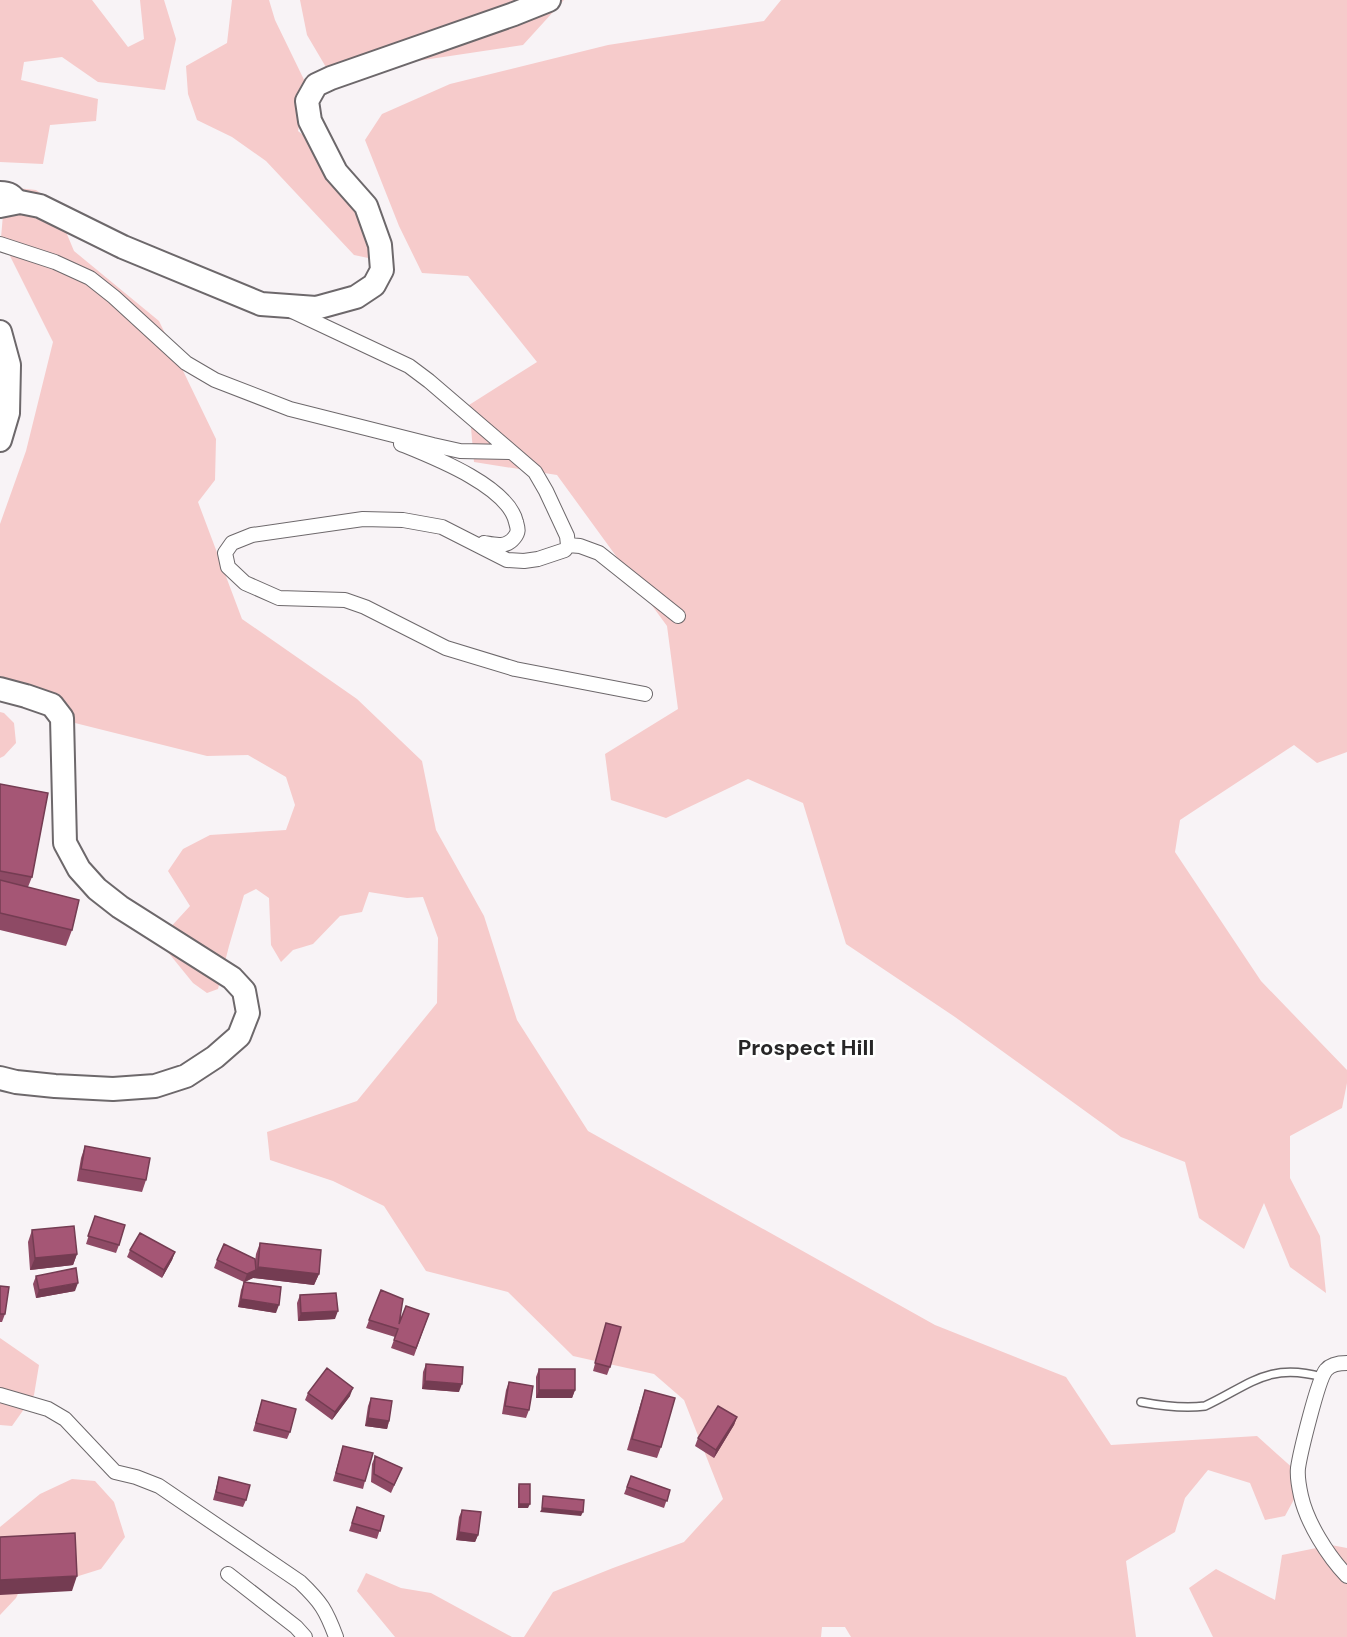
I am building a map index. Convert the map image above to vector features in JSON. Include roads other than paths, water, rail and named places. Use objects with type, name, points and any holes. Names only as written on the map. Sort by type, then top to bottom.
[{"type":"highway","points":[[10,204],[40,206],[123,247],[261,304],[316,308],[356,297],[374,285],[382,270],[380,245],[366,206],[336,172],[310,121],[308,101],[316,85],[549,0]]},
{"type":"highway","points":[[0,332],[9,365],[8,414],[0,440]]},
{"type":"highway","points":[[0,689],[52,705],[63,718],[65,843],[79,869],[97,889],[120,907],[232,978],[244,991],[248,1013],[239,1036],[215,1057],[186,1076],[155,1086],[114,1089],[55,1086],[0,1078]]},
{"type":"street","points":[[0,190],[10,190],[16,195],[10,204]]},
{"type":"street","points":[[0,244],[55,262],[90,278],[186,363],[215,380],[290,409],[460,451],[511,452]]},
{"type":"street","points":[[279,306],[409,366],[429,381],[535,472],[567,536],[568,545],[565,550],[538,559],[507,560],[442,527],[403,520],[363,519],[252,535],[232,543],[225,553],[228,567],[245,583],[279,598],[345,600],[365,606],[446,648],[515,669],[645,694]]},
{"type":"street","points":[[366,428],[473,477],[506,503],[515,515],[518,534],[511,542],[499,546],[464,538]]},
{"type":"street","points":[[568,545],[580,546],[599,553],[678,616]]},
{"type":"street","points":[[1347,1363],[1333,1365],[1326,1369],[1322,1377],[1300,1459],[1298,1479],[1303,1504],[1318,1537],[1347,1576]]},
{"type":"street","points":[[0,1395],[48,1409],[64,1419],[115,1472],[159,1486],[300,1582],[317,1598],[327,1613],[336,1637]]},
{"type":"street","points":[[228,1574],[296,1627],[305,1637]]},
{"type":"lane","points":[[1140,1402],[1175,1407],[1198,1407],[1205,1406],[1253,1380],[1274,1374],[1299,1371],[1322,1377]]},
{"type":"district","name":"Prospect Hill","points":[[806,1047]]}]
